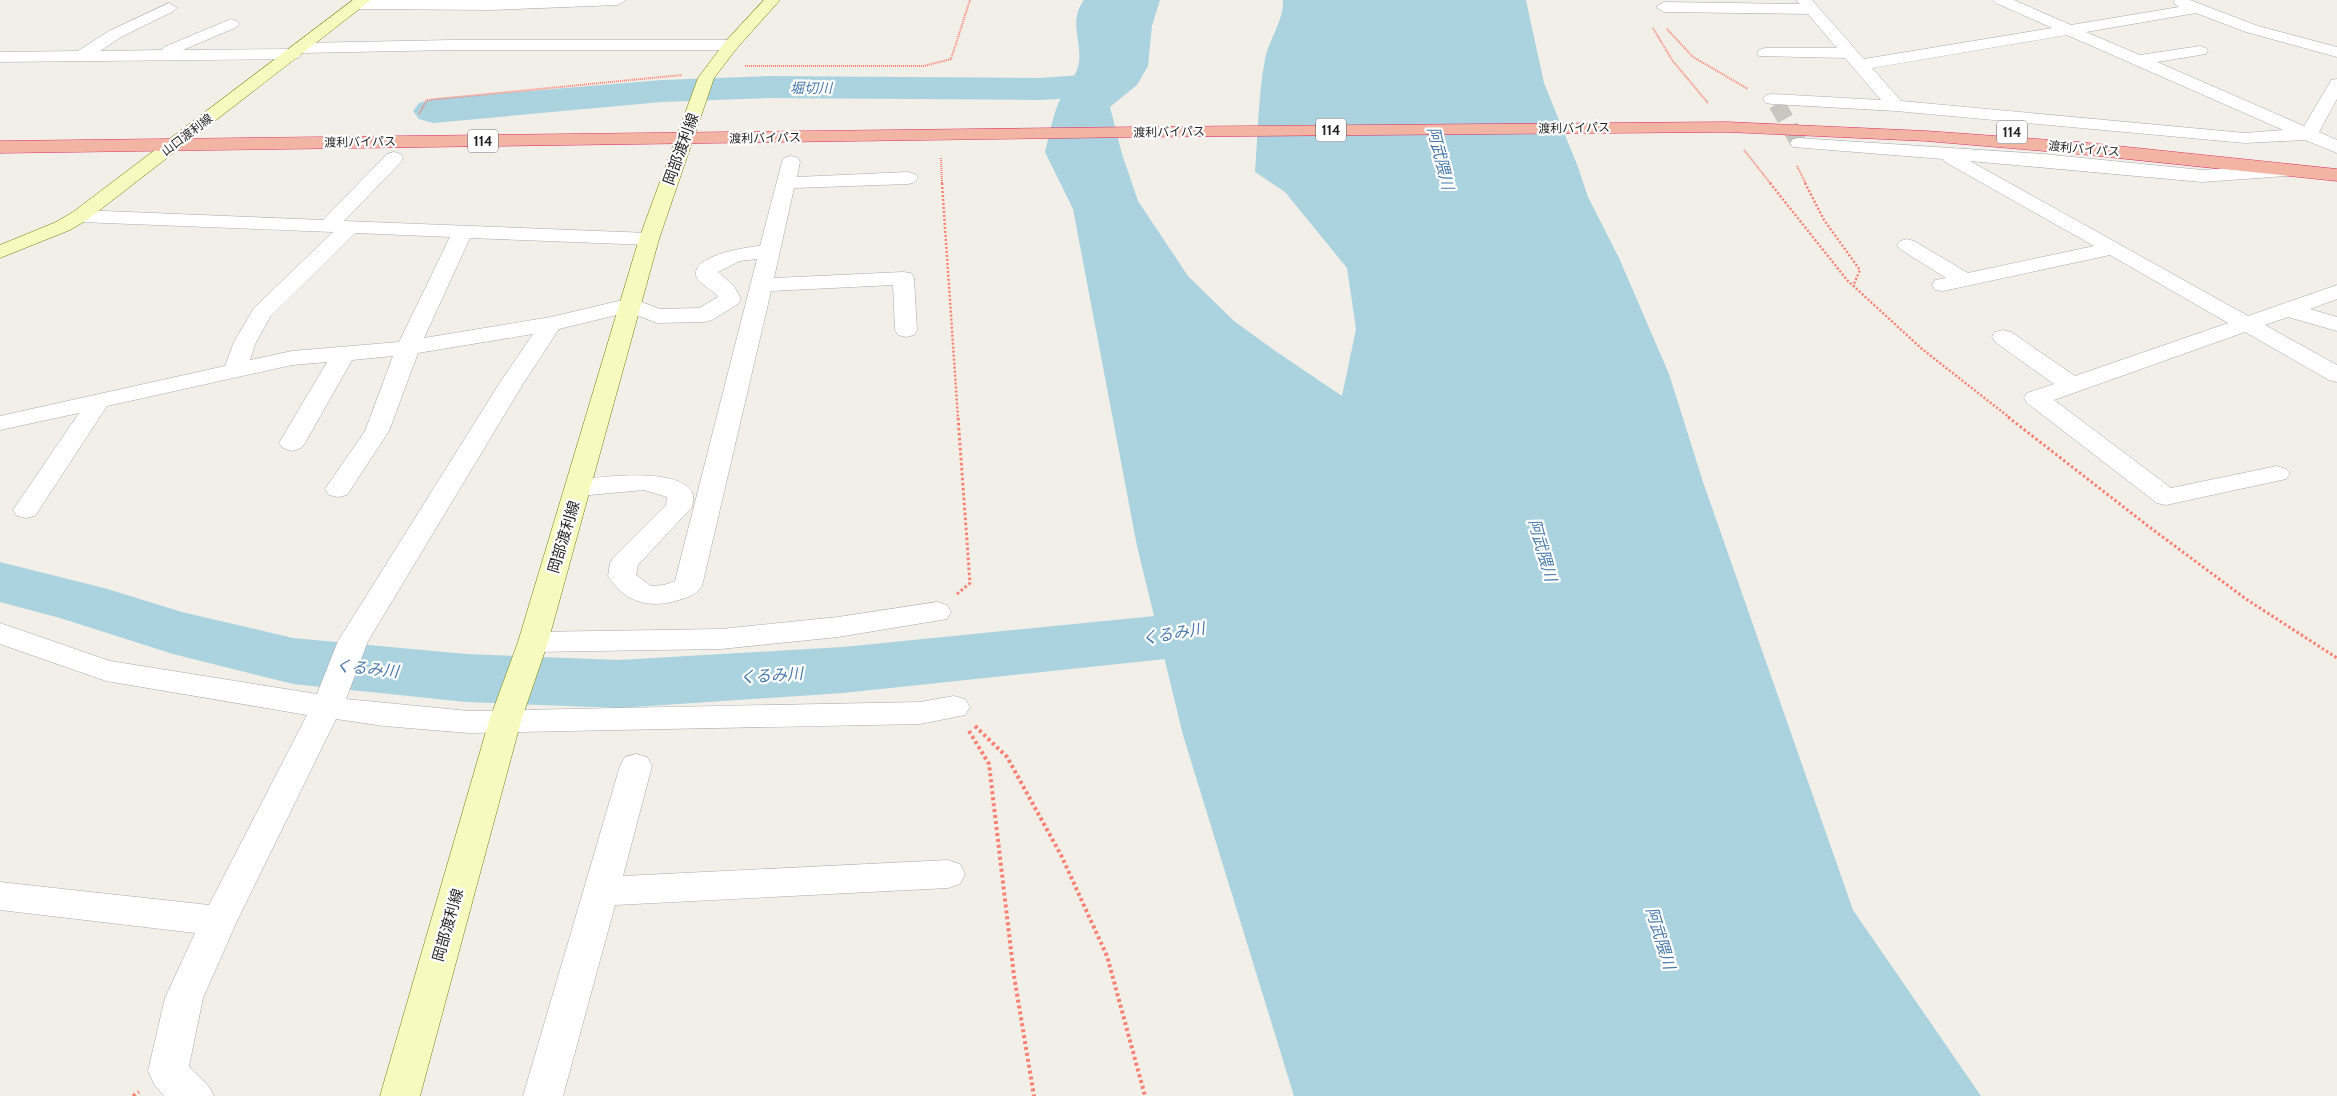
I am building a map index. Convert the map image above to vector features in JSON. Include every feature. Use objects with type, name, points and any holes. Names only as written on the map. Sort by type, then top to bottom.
[{"type":"highway","name":"渡利バイパス","points":[[1723,122],[2088,149],[2337,175]]},
{"type":"highway","name":"渡利バイパス","points":[[0,147],[686,132],[1723,122],[1931,125],[2089,138],[2337,163]]},
{"type":"highway","name":"渡利バイパス","points":[[0,134],[193,130],[686,132]]},
{"type":"main road","name":"岡部渡利線","points":[[400,1096],[505,721],[531,648],[649,239],[686,132],[708,78],[731,45],[772,0]]},
{"type":"main road","name":"山口渡利線","points":[[0,252],[63,226],[80,216],[360,2]]},
{"type":"street","points":[[360,2],[490,5],[618,0]]},
{"type":"street","points":[[2001,0],[2337,147]]},
{"type":"street","points":[[2176,0],[2252,29],[2337,52]]},
{"type":"street","points":[[1664,7],[1807,4],[1896,106]]},
{"type":"street","points":[[478,18],[490,5]]},
{"type":"street","points":[[82,56],[114,34],[169,8]]},
{"type":"street","points":[[1765,53],[1855,59],[2067,30],[2198,8]]},
{"type":"street","points":[[158,55],[231,24]]},
{"type":"street","points":[[452,45],[465,32]]},
{"type":"street","points":[[0,57],[158,55],[452,45],[731,45]]},
{"type":"street","points":[[2139,60],[2200,51]]},
{"type":"street","points":[[2309,134],[2337,84]]},
{"type":"street","points":[[1776,104],[1772,99],[1896,106],[2245,138],[2309,134]]},
{"type":"street","points":[[1797,152],[1944,153],[2043,160],[2202,176],[2286,170]]},
{"type":"street","points":[[1944,153],[2337,375]]},
{"type":"street","points":[[328,226],[394,158]]},
{"type":"street","points":[[578,488],[645,482],[670,487],[680,494],[678,507],[624,563],[622,576],[630,587],[646,596],[669,595],[688,586],[789,173],[908,178]]},
{"type":"street","points":[[80,216],[462,233],[649,239]]},
{"type":"street","points":[[235,370],[245,342],[262,313],[350,228]]},
{"type":"street","points":[[338,489],[377,431],[408,348],[462,233]]},
{"type":"street","points":[[1907,245],[1964,280]]},
{"type":"street","points":[[1943,285],[2115,248]]},
{"type":"street","points":[[0,422],[292,358],[408,348],[551,324],[631,305],[657,316],[704,315],[730,299],[726,291],[707,276],[707,269],[735,255],[769,251]]},
{"type":"street","points":[[762,285],[903,278],[906,330]]},
{"type":"street","points":[[2277,474],[2166,497],[2036,398],[2246,322],[2337,292]]},
{"type":"street","points":[[2286,309],[2337,324]]},
{"type":"street","points":[[194,1096],[182,1088],[168,1071],[184,998],[219,921],[328,706],[353,641],[511,384],[551,324]]},
{"type":"street","points":[[2003,337],[2072,385]]},
{"type":"street","points":[[292,443],[344,354]]},
{"type":"street","points":[[26,510],[98,402]]},
{"type":"street","points":[[531,648],[721,639],[838,627],[937,612]]},
{"type":"street","points":[[0,633],[106,671],[384,715],[469,722],[920,713],[954,707]]},
{"type":"street","points":[[543,1096],[636,766]]},
{"type":"street","points":[[601,890],[948,874]]},
{"type":"street","points":[[0,896],[219,921]]},
{"type":"path","points":[[419,114],[427,100],[571,84],[924,66],[951,59],[970,0]]},
{"type":"path","points":[[1662,24],[1693,57],[1753,94]]},
{"type":"path","points":[[1653,27],[1672,60],[1853,286],[1922,349],[2095,485],[2246,599],[2337,658]]},
{"type":"path","points":[[1797,152],[1824,220],[1860,270],[1853,286]]},
{"type":"path","points":[[954,707],[990,764],[1014,976],[1034,1096]]},
{"type":"path","points":[[954,707],[1007,757],[1061,855],[1107,956],[1145,1096]]},
{"type":"water","name":"阿武隈川","points":[[1084,0],[1160,0],[1152,26],[1148,66],[1137,85],[1110,107],[1122,154],[1138,201],[1188,276],[1234,321],[1342,396],[1356,329],[1347,268],[1285,192],[1255,172],[1265,59],[1279,23],[1283,0],[1526,0],[1544,83],[1588,197],[1619,258],[1669,374],[1703,482],[1853,910],[1981,1096],[1294,1096],[1183,735],[1137,546],[1073,209],[1045,152],[1058,104],[1078,67],[1079,50],[1076,25],[1079,8]]},
{"type":"waterway","name":"堀切川","points":[[433,111],[662,91],[768,87],[1040,89],[1091,86],[1115,65],[1132,0]]},
{"type":"waterway","name":"くるみ川","points":[[0,582],[81,603],[173,632],[293,661],[466,678],[619,684],[843,670],[1175,636],[1242,618]]},
{"type":"tunnel","points":[[1777,104],[1799,143]]}]
